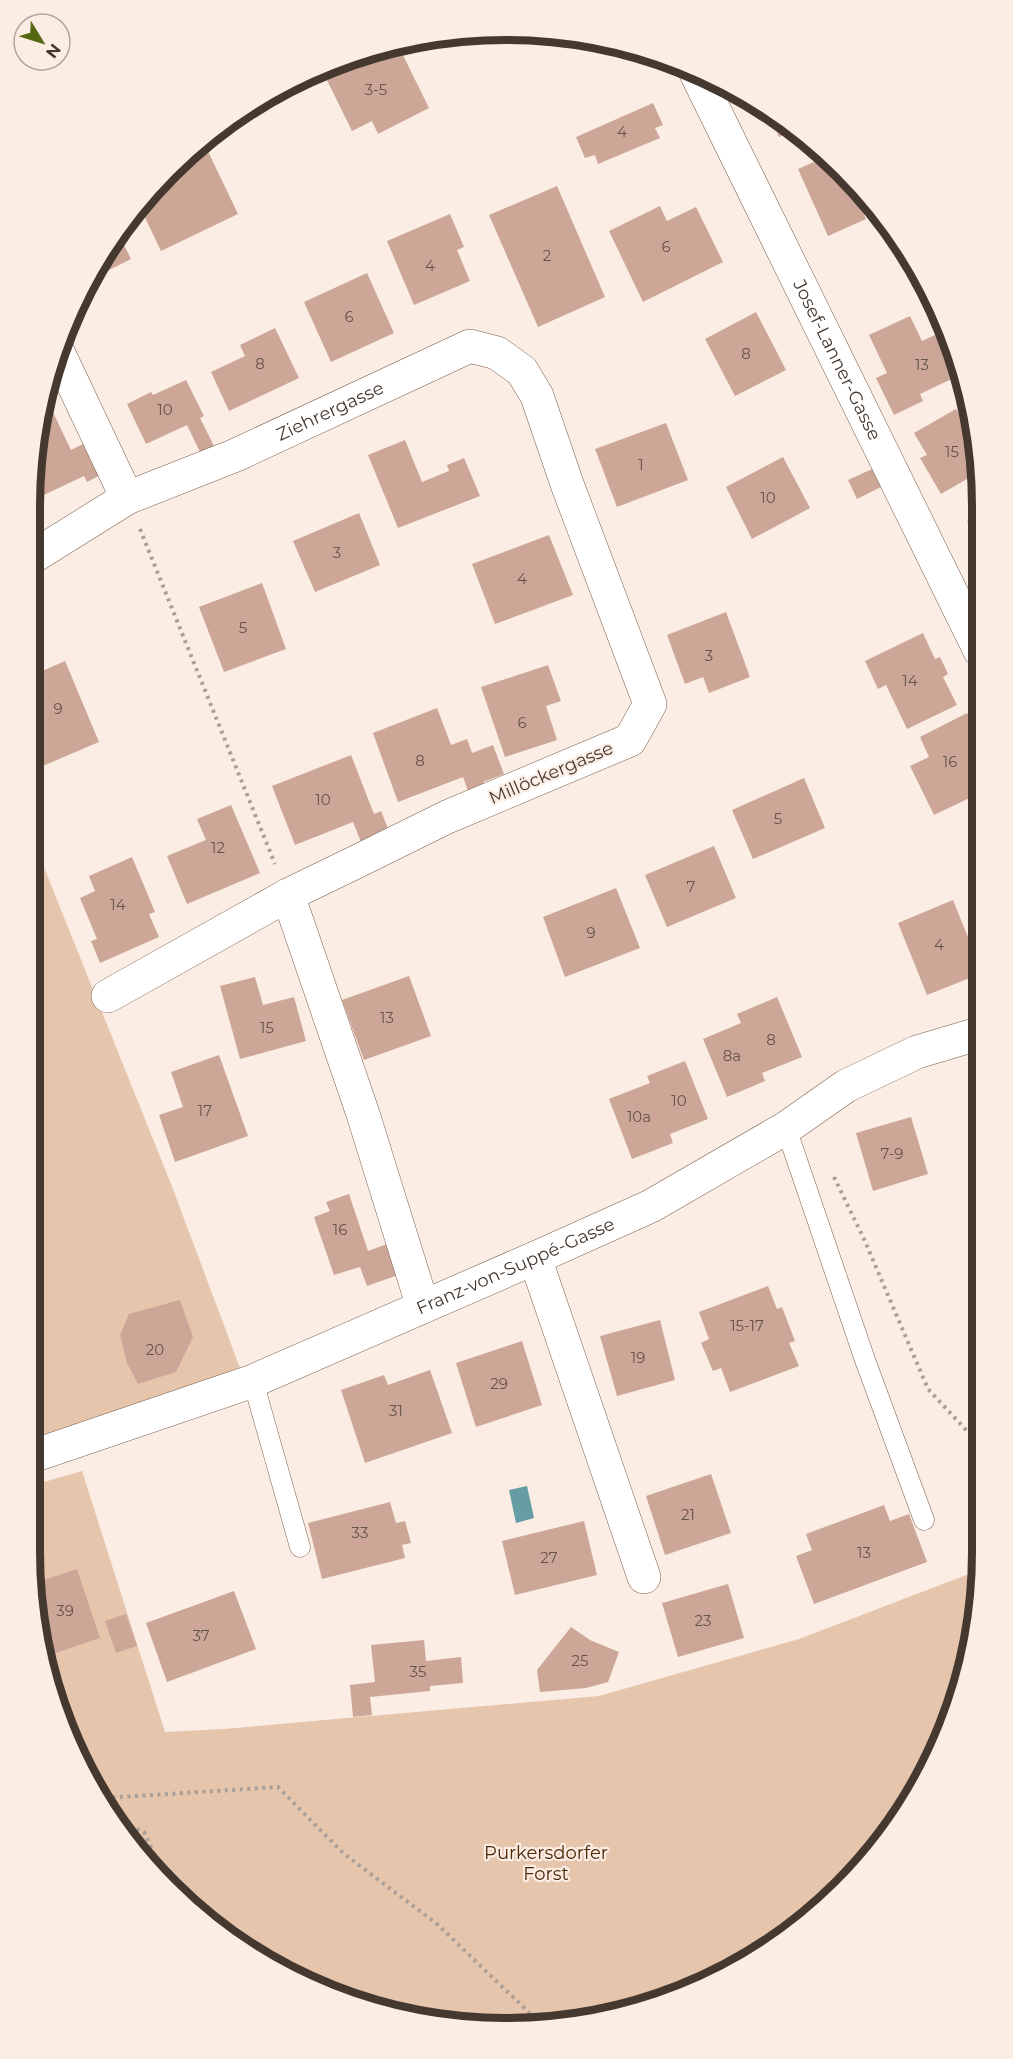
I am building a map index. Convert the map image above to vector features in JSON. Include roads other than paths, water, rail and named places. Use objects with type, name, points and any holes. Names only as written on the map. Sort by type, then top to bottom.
[{"type":"street","name":"Josef-Lanner-Gasse","points":[[701,83],[972,635]]},
{"type":"street","name":"Ziehrergasse","points":[[40,552],[127,498],[236,455],[470,346],[497,353],[522,371],[537,396],[567,484]]},
{"type":"street","points":[[63,363],[127,498]]},
{"type":"street","name":"Millöckergasse","points":[[108,996],[288,896],[447,817],[630,740],[650,704],[567,484]]},
{"type":"street","points":[[288,896],[363,1114],[423,1307]]},
{"type":"street","name":"Franz-von-Suppé-Gasse","points":[[40,1454],[253,1381],[536,1258],[651,1206],[786,1128],[846,1086],[917,1052],[972,1036]]},
{"type":"street","points":[[536,1258],[644,1577]]},
{"type":"lane","points":[[786,1128],[865,1360],[924,1520]]},
{"type":"lane","points":[[253,1381],[300,1547]]},
{"type":"water","points":[[527,1486],[534,1518],[516,1523],[509,1490]]},
{"type":"park label","name":"Purkersdorfer Forst","points":[[546,1863]]}]
